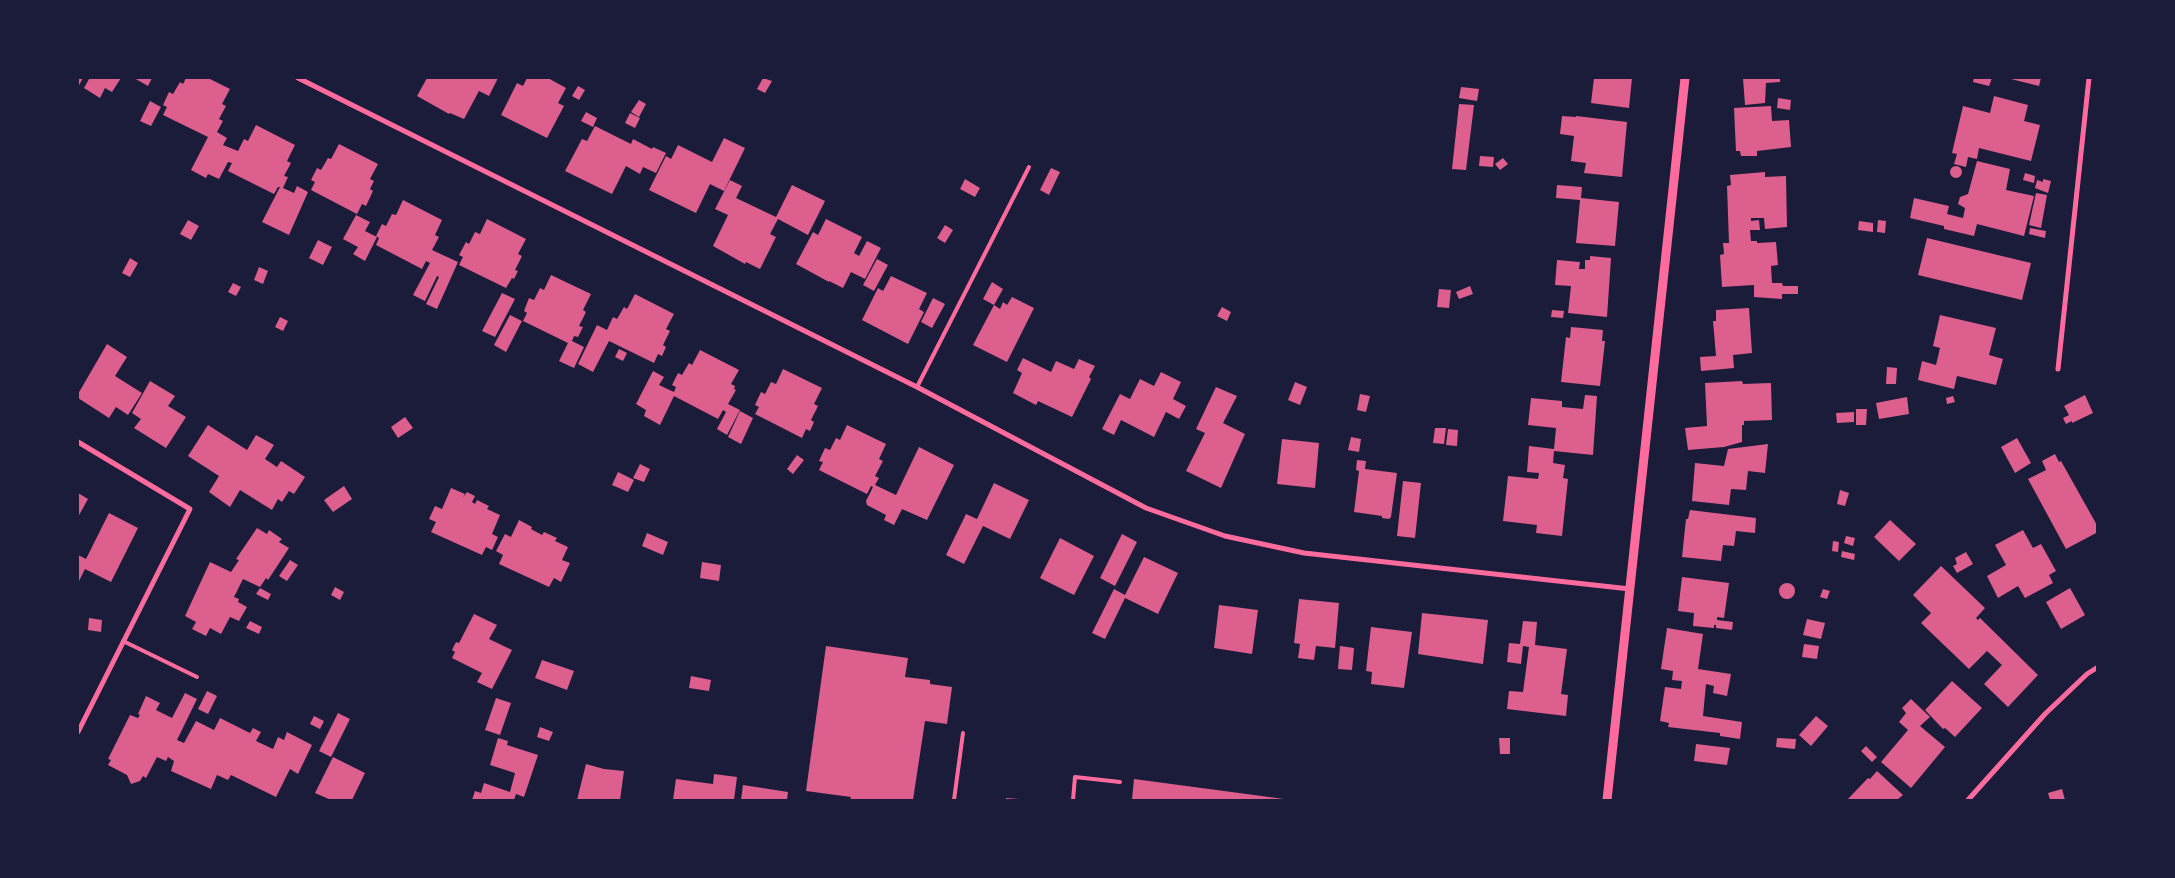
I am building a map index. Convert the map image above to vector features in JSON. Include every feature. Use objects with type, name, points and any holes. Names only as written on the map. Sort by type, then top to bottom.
[{"type":"street","points":[[298,78],[917,387],[1146,508],[1225,536],[1304,553],[1631,589]]},
{"type":"street","points":[[1607,800],[1685,78]]},
{"type":"street","points":[[2058,370],[2090,78]]},
{"type":"street","points":[[78,442],[190,509],[78,732]]},
{"type":"street","points":[[1968,800],[2045,714],[2087,674],[2098,668]]},
{"type":"lane","points":[[917,387],[1029,167]]},
{"type":"lane","points":[[123,641],[197,677]]},
{"type":"lane","points":[[954,800],[963,733]]},
{"type":"lane","points":[[1073,800],[1075,777],[1120,782]]},
{"type":"building","points":[[78,78],[83,78],[78,87]]},
{"type":"building","points":[[86,78],[121,78],[112,92],[105,88],[100,98],[84,88],[89,79]]},
{"type":"building","points":[[134,78],[152,78],[148,86]]},
{"type":"building","points":[[186,78],[208,78],[230,89],[222,104],[226,106],[219,119],[223,121],[217,132],[227,138],[223,145],[238,151],[244,139],[248,141],[256,125],[295,145],[287,161],[291,163],[284,176],[288,177],[283,188],[294,193],[297,186],[308,192],[289,235],[262,222],[280,187],[278,187],[274,194],[228,171],[232,163],[228,162],[219,179],[208,174],[206,178],[191,170],[208,137],[163,115],[167,107],[163,105],[169,92],[173,94],[180,82],[183,84]]},
{"type":"building","points":[[427,78],[498,78],[489,96],[479,91],[464,119],[449,114],[417,96]]},
{"type":"building","points":[[527,78],[548,78],[566,88],[558,103],[564,106],[547,138],[501,115],[517,83],[523,86]]},
{"type":"building","points":[[763,78],[772,81],[765,93],[757,89]]},
{"type":"building","points":[[1594,78],[1632,78],[1629,108],[1591,103]]},
{"type":"building","points":[[1743,78],[1780,78],[1780,82],[1766,83],[1765,103],[1745,105]]},
{"type":"building","points":[[1974,78],[1992,78],[1989,86],[1973,82]]},
{"type":"building","points":[[2007,78],[2041,78],[2039,86]]},
{"type":"building","points":[[578,86],[585,90],[579,100],[572,96]]},
{"type":"building","points":[[1461,87],[1479,89],[1477,101],[1459,98]]},
{"type":"building","points":[[1994,96],[2028,105],[2024,121],[2040,125],[2031,161],[1979,148],[1977,159],[1968,157],[1966,167],[1954,164],[1957,154],[1952,153],[1963,106],[1990,113]]},
{"type":"building","points":[[1778,98],[1791,100],[1790,110],[1777,108]]},
{"type":"building","points":[[639,100],[646,104],[639,117],[631,112]]},
{"type":"building","points":[[150,101],[161,107],[151,126],[140,121]]},
{"type":"building","points":[[1459,104],[1474,105],[1466,170],[1452,169]]},
{"type":"building","points":[[1771,106],[1772,121],[1789,120],[1791,147],[1757,151],[1757,156],[1741,156],[1740,151],[1736,151],[1734,108]]},
{"type":"building","points":[[586,112],[597,118],[593,127],[581,121]]},
{"type":"building","points":[[630,113],[640,118],[635,128],[625,123]]},
{"type":"building","points":[[1562,116],[1627,122],[1622,177],[1584,173],[1586,163],[1571,161],[1574,136],[1560,134]]},
{"type":"building","points":[[595,126],[631,144],[633,139],[652,149],[653,147],[666,153],[656,173],[643,167],[640,174],[626,166],[612,194],[565,171],[582,139],[587,141]]},
{"type":"building","points":[[724,138],[745,148],[724,191],[710,184],[696,213],[649,190],[666,156],[671,159],[678,145],[712,162]]},
{"type":"building","points":[[339,144],[378,164],[370,179],[374,181],[370,189],[373,191],[366,206],[362,204],[357,214],[311,190],[315,182],[311,180],[317,168],[321,170],[328,158],[331,159]]},
{"type":"building","points":[[1480,156],[1494,157],[1493,167],[1479,166]]},
{"type":"building","points":[[1503,158],[1508,164],[1500,170],[1495,164]]},
{"type":"building","points":[[1977,161],[2010,169],[2006,190],[2034,196],[2024,236],[1977,224],[1974,236],[1944,229],[1944,226],[1910,218],[1914,198],[1949,206],[1947,214],[1963,218],[1965,208],[1958,204],[1960,197],[1968,194]]},
{"type":"building","points":[[1954,166],[1958,166],[1962,172],[1958,178],[1954,178],[1950,174],[1950,170]]},
{"type":"building","points":[[1051,168],[1060,172],[1049,195],[1040,190]]},
{"type":"building","points":[[1765,172],[1765,177],[1786,176],[1787,227],[1765,229],[1764,218],[1751,218],[1751,221],[1759,220],[1760,230],[1750,230],[1751,241],[1757,241],[1757,243],[1776,242],[1778,265],[1771,266],[1772,283],[1782,283],[1783,286],[1798,286],[1798,294],[1782,294],[1782,299],[1754,297],[1754,285],[1722,287],[1720,255],[1724,254],[1723,243],[1729,243],[1727,186],[1731,185],[1730,175]]},
{"type":"building","points":[[2025,173],[2035,176],[2034,183],[2023,180]]},
{"type":"building","points":[[965,179],[980,188],[975,197],[960,189]]},
{"type":"building","points":[[2043,179],[2051,181],[2048,193],[2035,188],[2037,180],[2043,182]]},
{"type":"building","points":[[730,180],[742,186],[736,198],[776,217],[792,185],[825,201],[808,235],[778,219],[770,234],[776,237],[760,269],[746,262],[745,264],[713,246],[728,215],[715,209]]},
{"type":"building","points":[[1557,185],[1582,187],[1581,198],[1619,202],[1615,246],[1576,243],[1580,200],[1556,198]]},
{"type":"building","points":[[2036,193],[2047,195],[2041,228],[2029,225]]},
{"type":"building","points":[[403,200],[442,220],[435,235],[439,237],[432,250],[458,262],[437,309],[426,304],[439,277],[437,276],[425,301],[413,295],[430,263],[426,261],[422,269],[376,245],[379,238],[376,236],[382,224],[386,226],[392,214],[396,215]]},
{"type":"building","points":[[356,215],[370,222],[365,231],[377,237],[365,261],[353,254],[358,247],[343,239]]},
{"type":"building","points":[[487,219],[526,239],[518,254],[522,256],[515,270],[518,271],[506,288],[459,265],[463,257],[459,255],[466,242],[469,244],[475,232],[480,234]]},
{"type":"building","points":[[826,219],[862,237],[854,253],[859,256],[867,241],[881,248],[865,279],[851,272],[843,288],[796,264],[813,232],[818,235]]},
{"type":"building","points":[[188,220],[199,226],[191,240],[180,234]]},
{"type":"building","points":[[1878,220],[1886,221],[1885,233],[1877,232]]},
{"type":"building","points":[[1859,221],[1873,223],[1873,232],[1858,230]]},
{"type":"building","points":[[945,225],[953,230],[945,243],[937,238]]},
{"type":"building","points":[[2030,228],[2046,231],[2045,238],[2029,234]]},
{"type":"building","points":[[1927,238],[2031,263],[2022,300],[1918,275]]},
{"type":"building","points":[[318,240],[332,247],[323,265],[309,258]]},
{"type":"building","points":[[1590,256],[1611,258],[1607,317],[1568,313],[1571,286],[1555,285],[1557,260],[1580,262],[1579,269],[1585,269],[1585,260],[1590,260]]},
{"type":"building","points":[[130,258],[138,263],[130,277],[122,273]]},
{"type":"building","points":[[877,259],[888,265],[874,291],[863,285]]},
{"type":"building","points":[[259,267],[268,271],[263,284],[254,280]]},
{"type":"building","points":[[551,275],[591,294],[583,310],[586,312],[579,326],[583,327],[578,337],[574,336],[572,341],[584,347],[574,368],[559,361],[568,343],[523,321],[527,313],[524,311],[529,298],[534,300],[540,288],[544,290]]},
{"type":"building","points":[[891,276],[927,293],[919,309],[924,312],[908,344],[862,320],[878,288],[883,291]]},
{"type":"building","points":[[992,282],[1003,289],[994,305],[983,299]]},
{"type":"building","points":[[233,283],[241,287],[236,296],[228,292]]},
{"type":"building","points":[[1470,286],[1473,294],[1459,299],[1456,292]]},
{"type":"building","points":[[1439,289],[1451,290],[1449,308],[1437,307]]},
{"type":"building","points":[[502,293],[515,299],[495,337],[482,331]]},
{"type":"building","points":[[635,294],[674,314],[666,329],[670,331],[663,345],[666,347],[662,356],[658,354],[654,363],[609,341],[593,372],[578,364],[597,325],[607,330],[613,317],[617,319],[624,307],[627,309]]},
{"type":"building","points":[[1012,297],[1034,308],[1007,362],[973,345],[994,305],[1000,309],[1003,302],[1007,305]]},
{"type":"building","points":[[933,298],[945,304],[932,328],[921,322]]},
{"type":"building","points":[[1222,307],[1231,312],[1227,321],[1217,316]]},
{"type":"building","points":[[1749,308],[1752,353],[1733,355],[1734,368],[1701,371],[1700,357],[1716,356],[1713,321],[1716,321],[1716,310]]},
{"type":"building","points":[[1552,310],[1564,311],[1563,318],[1551,317]]},
{"type":"building","points":[[510,315],[522,321],[506,352],[494,345]]},
{"type":"building","points":[[1940,315],[1996,328],[1989,355],[2003,359],[1996,385],[1957,376],[1954,389],[1918,380],[1922,361],[1936,365],[1940,348],[1933,346]]},
{"type":"building","points":[[280,317],[288,321],[283,331],[275,327]]},
{"type":"building","points":[[1571,327],[1603,330],[1602,341],[1605,341],[1600,386],[1561,382],[1566,337],[1570,338]]},
{"type":"building","points":[[107,344],[127,357],[115,376],[142,393],[128,415],[116,407],[109,418],[78,398],[78,394]]},
{"type":"building","points":[[619,349],[627,353],[623,361],[615,357]]},
{"type":"building","points":[[700,350],[739,370],[731,384],[735,386],[734,389],[736,390],[728,404],[740,410],[727,435],[717,429],[726,412],[723,410],[718,419],[674,396],[660,425],[644,416],[646,410],[636,404],[653,371],[664,377],[659,385],[674,392],[676,387],[672,385],[678,373],[682,375],[689,363],[692,365]]},
{"type":"building","points":[[1023,358],[1051,372],[1056,361],[1074,369],[1079,359],[1095,366],[1089,377],[1091,379],[1072,417],[1038,401],[1036,405],[1013,393],[1022,373],[1017,370]]},
{"type":"building","points":[[1887,367],[1897,368],[1896,384],[1886,384]]},
{"type":"building","points":[[783,369],[822,388],[814,404],[818,406],[811,420],[814,422],[810,431],[806,429],[802,438],[755,414],[759,407],[755,405],[761,392],[765,394],[771,382],[776,384]]},
{"type":"building","points":[[1161,372],[1181,382],[1173,399],[1186,406],[1179,419],[1166,412],[1154,437],[1121,420],[1114,435],[1102,429],[1120,394],[1130,399],[1140,379],[1154,386]]},
{"type":"building","points":[[150,381],[175,396],[168,406],[186,417],[166,448],[134,428],[141,419],[132,413]]},
{"type":"building","points":[[1742,381],[1743,384],[1771,383],[1772,420],[1744,421],[1744,425],[1742,425],[1742,442],[1724,447],[1688,450],[1685,428],[1707,426],[1705,383]]},
{"type":"building","points":[[1295,382],[1307,387],[1300,405],[1288,400]]},
{"type":"building","points":[[1216,387],[1237,396],[1223,423],[1245,434],[1221,488],[1186,471],[1205,433],[1196,429]]},
{"type":"building","points":[[1360,394],[1370,396],[1366,412],[1357,410]]},
{"type":"building","points":[[1585,395],[1597,396],[1593,455],[1554,451],[1553,463],[1565,465],[1563,478],[1568,479],[1562,536],[1536,533],[1537,525],[1503,521],[1508,476],[1538,479],[1539,473],[1527,472],[1529,446],[1554,449],[1556,428],[1528,425],[1531,398],[1562,401],[1562,407],[1583,409]]},
{"type":"building","points":[[2085,395],[2093,413],[2066,424],[2063,418],[2069,415],[2064,406]]},
{"type":"building","points":[[1953,396],[1955,402],[1947,404],[1946,398]]},
{"type":"building","points":[[1907,397],[1909,414],[1879,419],[1876,403]]},
{"type":"building","points":[[1856,409],[1867,409],[1866,425],[1856,425]]},
{"type":"building","points":[[740,411],[753,418],[741,444],[728,437]]},
{"type":"building","points":[[1854,412],[1854,422],[1837,423],[1836,413]]},
{"type":"building","points":[[405,417],[413,428],[398,438],[391,427]]},
{"type":"building","points":[[208,425],[247,450],[256,435],[274,445],[265,459],[277,467],[281,461],[305,477],[294,494],[289,491],[282,502],[278,499],[272,510],[240,490],[230,507],[209,492],[219,476],[188,456]]},
{"type":"building","points":[[847,425],[886,444],[879,459],[883,461],[875,476],[879,478],[875,485],[896,495],[919,447],[954,465],[927,520],[902,509],[894,525],[884,520],[886,515],[867,505],[866,501],[873,487],[871,486],[867,494],[819,470],[823,462],[819,461],[825,448],[830,450],[836,438],[840,440]]},
{"type":"building","points":[[1435,428],[1446,428],[1444,444],[1433,443]]},
{"type":"building","points":[[1448,429],[1458,430],[1457,446],[1446,445]]},
{"type":"building","points":[[1351,437],[1361,439],[1359,452],[1348,450]]},
{"type":"building","points":[[2017,438],[2031,463],[2015,473],[2001,447]]},
{"type":"building","points":[[1282,439],[1319,443],[1315,488],[1277,484]]},
{"type":"building","points":[[1768,444],[1765,473],[1748,471],[1746,490],[1731,489],[1729,505],[1692,501],[1695,463],[1724,466],[1728,449]]},
{"type":"building","points":[[2055,454],[2059,462],[2061,461],[2098,527],[2098,532],[2066,549],[2028,479],[2046,470],[2042,461]]},
{"type":"building","points":[[797,455],[804,460],[793,474],[787,469]]},
{"type":"building","points":[[1357,460],[1366,461],[1365,469],[1397,473],[1391,517],[1389,519],[1382,518],[1382,516],[1354,512],[1359,471],[1356,470]]},
{"type":"building","points":[[640,464],[650,469],[644,482],[633,478]]},
{"type":"building","points":[[618,472],[634,480],[628,492],[612,485]]},
{"type":"building","points":[[1403,481],[1421,483],[1415,538],[1397,536]]},
{"type":"building","points":[[994,483],[1029,500],[1010,539],[983,526],[964,564],[946,555],[966,514],[977,519]]},
{"type":"building","points":[[344,486],[352,499],[333,512],[324,500]]},
{"type":"building","points":[[451,488],[465,494],[463,498],[467,492],[475,496],[472,502],[475,504],[477,500],[489,506],[487,509],[500,515],[492,534],[498,537],[492,550],[486,547],[482,555],[431,532],[436,522],[429,519],[435,506],[442,509]]},
{"type":"building","points":[[1840,490],[1849,493],[1845,506],[1837,504]]},
{"type":"building","points":[[78,493],[88,499],[78,517]]},
{"type":"building","points":[[1690,510],[1756,518],[1755,533],[1736,531],[1734,546],[1723,545],[1721,561],[1682,557],[1686,519],[1688,519]]},
{"type":"building","points":[[109,513],[138,528],[111,582],[85,569],[78,583],[78,555],[86,559]]},
{"type":"building","points":[[519,520],[542,535],[544,532],[557,538],[555,541],[568,547],[562,560],[570,563],[561,582],[554,578],[549,587],[499,564],[503,555],[496,551],[505,534],[511,537]]},
{"type":"building","points":[[1890,520],[1916,544],[1899,561],[1874,537]]},
{"type":"building","points":[[257,528],[267,534],[269,530],[282,539],[279,542],[289,548],[268,580],[266,578],[260,587],[243,579],[234,597],[239,599],[238,602],[247,607],[239,621],[230,617],[221,634],[210,628],[206,636],[192,629],[196,622],[185,616],[210,562],[231,572],[239,560],[236,559]]},
{"type":"building","points":[[2023,530],[2033,548],[2041,544],[2056,571],[2049,575],[2053,583],[2025,598],[2018,586],[1998,598],[1987,576],[2006,565],[1995,545]]},
{"type":"building","points":[[647,533],[668,542],[663,555],[642,546]]},
{"type":"building","points":[[1122,534],[1137,542],[1115,586],[1100,578]]},
{"type":"building","points":[[1846,536],[1855,538],[1853,546],[1844,543]]},
{"type":"building","points":[[1060,538],[1094,556],[1074,595],[1040,578]]},
{"type":"building","points":[[1833,541],[1839,542],[1838,552],[1832,551]]},
{"type":"building","points":[[1842,551],[1855,554],[1854,560],[1841,557]]},
{"type":"building","points":[[1966,552],[1973,564],[1957,573],[1953,566],[1957,564],[1955,558]]},
{"type":"building","points":[[1144,557],[1178,573],[1158,614],[1125,598],[1105,639],[1092,633],[1114,589],[1125,595]]},
{"type":"building","points":[[290,560],[298,565],[287,581],[279,576]]},
{"type":"building","points":[[702,562],[721,565],[719,581],[700,578]]},
{"type":"building","points":[[1941,566],[1985,608],[1976,618],[1978,620],[1980,618],[2038,675],[2008,707],[1984,684],[2002,665],[1987,651],[1969,669],[1921,623],[1931,613],[1913,595]]},
{"type":"building","points":[[1682,577],[1729,583],[1724,618],[1717,617],[1717,620],[1733,622],[1732,630],[1716,628],[1716,625],[1714,625],[1714,628],[1693,626],[1694,613],[1678,611]]},
{"type":"building","points":[[1787,583],[1795,591],[1787,599],[1779,591]]},
{"type":"building","points":[[335,587],[344,592],[340,600],[331,595]]},
{"type":"building","points":[[260,588],[271,594],[268,600],[256,594]]},
{"type":"building","points":[[2070,588],[2085,615],[2061,629],[2046,602]]},
{"type":"building","points":[[1823,589],[1830,591],[1827,599],[1820,597]]},
{"type":"building","points":[[1299,599],[1339,603],[1335,648],[1316,646],[1314,660],[1298,658],[1300,644],[1294,643]]},
{"type":"building","points":[[1219,605],[1258,610],[1252,654],[1214,648]]},
{"type":"building","points":[[1422,613],[1488,620],[1483,664],[1418,654]]},
{"type":"building","points":[[474,614],[497,625],[489,639],[512,650],[492,689],[477,682],[482,673],[452,658],[455,652],[452,650],[456,642],[459,643]]},
{"type":"building","points":[[89,618],[102,620],[101,632],[88,630]]},
{"type":"building","points":[[1807,619],[1825,623],[1821,639],[1803,635]]},
{"type":"building","points":[[250,621],[262,627],[259,634],[246,628]]},
{"type":"building","points":[[1523,621],[1537,622],[1535,645],[1567,649],[1561,694],[1568,695],[1566,716],[1507,709],[1509,691],[1523,692],[1529,647],[1523,646],[1521,664],[1507,662],[1509,643],[1520,644]]},
{"type":"building","points":[[1371,627],[1412,632],[1404,688],[1371,684],[1372,672],[1366,671]]},
{"type":"building","points":[[1667,628],[1703,634],[1698,669],[1731,674],[1727,696],[1713,693],[1714,686],[1706,684],[1703,716],[1742,722],[1740,739],[1720,736],[1720,733],[1668,727],[1669,723],[1660,721],[1665,687],[1681,689],[1682,681],[1672,680],[1673,671],[1661,669]]},
{"type":"building","points":[[1804,644],[1819,646],[1817,659],[1802,657]]},
{"type":"building","points":[[826,646],[908,658],[905,677],[930,680],[930,684],[952,687],[947,724],[925,721],[913,800],[850,800],[851,797],[806,791]]},
{"type":"building","points":[[1340,646],[1354,648],[1352,670],[1338,669]]},
{"type":"building","points":[[542,660],[574,671],[567,690],[535,678]]},
{"type":"building","points":[[691,676],[711,680],[709,691],[689,688]]},
{"type":"building","points":[[1952,681],[1982,708],[1955,737],[1945,728],[1943,729],[1925,710]]},
{"type":"building","points":[[207,691],[217,696],[208,714],[198,709]]},
{"type":"building","points":[[185,693],[197,699],[177,740],[184,743],[196,721],[214,730],[220,718],[250,733],[253,728],[261,732],[256,741],[273,749],[278,737],[284,740],[287,732],[312,745],[298,774],[290,769],[276,797],[231,775],[228,780],[217,775],[211,789],[171,771],[174,761],[168,757],[166,761],[157,757],[146,778],[143,776],[140,781],[131,784],[127,775],[108,765],[111,760],[108,759],[130,715],[138,718],[146,696],[160,703],[156,710],[172,718]]},
{"type":"building","points":[[496,698],[511,703],[500,735],[485,730]]},
{"type":"building","points":[[1911,699],[1930,717],[1920,726],[1945,747],[1911,788],[1881,762],[1908,730],[1899,722],[1906,713],[1902,708]]},
{"type":"building","points":[[338,713],[350,719],[331,757],[319,751]]},
{"type":"building","points":[[314,716],[324,721],[320,729],[310,724]]},
{"type":"building","points":[[1816,716],[1828,726],[1811,746],[1799,735]]},
{"type":"building","points":[[540,727],[553,732],[549,741],[537,737]]},
{"type":"building","points":[[498,738],[508,741],[507,745],[538,755],[524,797],[516,794],[514,800],[472,800],[475,791],[481,793],[484,783],[510,792],[515,773],[490,765]]},
{"type":"building","points":[[1499,738],[1510,738],[1510,754],[1500,754]]},
{"type":"building","points":[[1777,738],[1796,739],[1795,749],[1776,747]]},
{"type":"building","points":[[1696,744],[1730,748],[1727,765],[1694,761]]},
{"type":"building","points":[[1866,746],[1877,757],[1872,762],[1861,751]]},
{"type":"building","points":[[333,757],[365,773],[352,800],[331,800],[315,793]]},
{"type":"building","points":[[586,764],[604,769],[624,771],[620,800],[577,800]]},
{"type":"building","points":[[1877,771],[1903,795],[1897,800],[1847,800],[1868,778],[1870,779]]},
{"type":"building","points":[[714,774],[737,777],[734,800],[673,800],[676,779],[713,784]]},
{"type":"building","points":[[1134,779],[1284,799],[1132,800]]},
{"type":"building","points":[[743,785],[788,792],[787,800],[741,800]]},
{"type":"building","points":[[2062,789],[2065,800],[2050,800],[2048,793]]},
{"type":"building","points":[[1006,798],[1019,799],[1006,800]]}]
